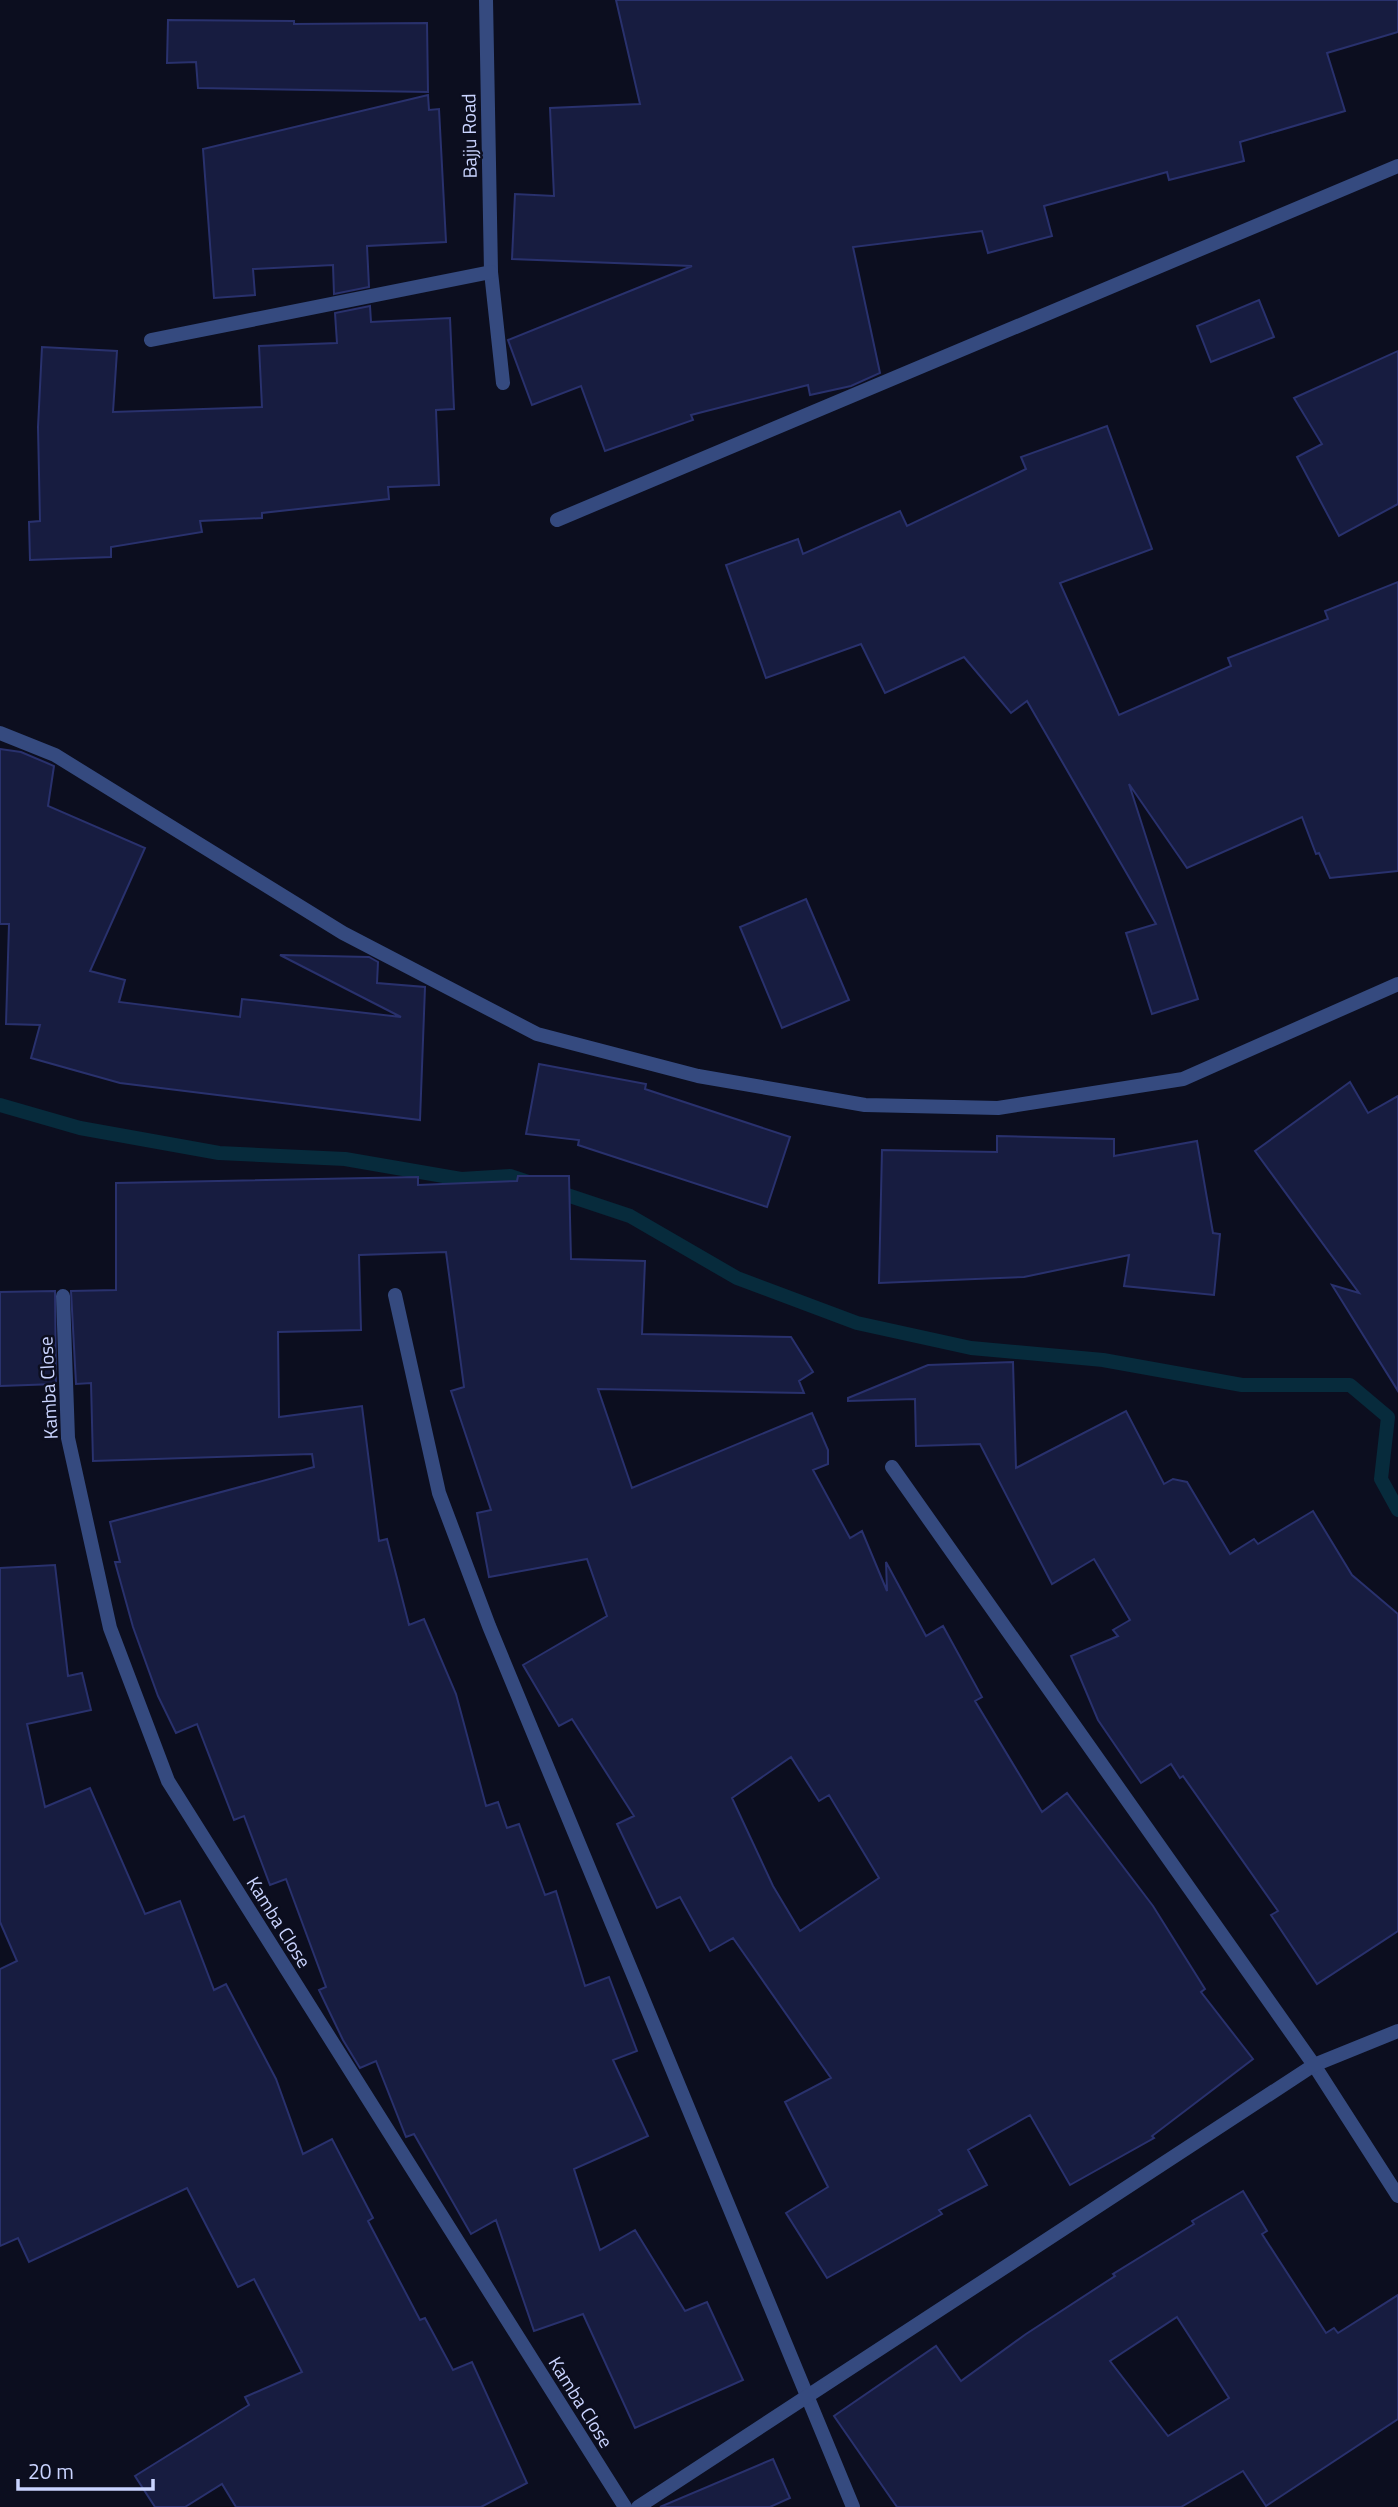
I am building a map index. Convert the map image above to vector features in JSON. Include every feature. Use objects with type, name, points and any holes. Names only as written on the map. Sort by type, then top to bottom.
[{"type":"street","name":"Bajju Road","points":[[486,0],[491,272],[503,383]]},
{"type":"street","points":[[557,520],[1398,166]]},
{"type":"street","points":[[151,340],[491,272]]},
{"type":"street","points":[[0,733],[55,755],[343,933],[537,1034],[698,1076],[865,1105],[998,1108],[1183,1079],[1398,984]]},
{"type":"street","name":"Kamba Close","points":[[63,1296],[68,1438],[110,1628],[168,1781],[625,2507]]},
{"type":"street","points":[[395,1296],[439,1493],[489,1626],[853,2507]]},
{"type":"street","points":[[892,1467],[1314,2065],[1398,2196]]},
{"type":"street","points":[[638,2507],[1314,2065],[1398,2031]]},
{"type":"building","points":[[616,0],[1398,0],[1398,32],[1327,53],[1345,111],[1240,142],[1244,161],[1169,180],[1167,172],[1044,206],[1052,236],[988,253],[982,231],[853,247],[880,373],[851,386],[810,395],[808,385],[691,415],[693,420],[605,451],[581,386],[532,405],[508,340],[692,266],[512,259],[515,194],[554,196],[550,108],[640,104]]},
{"type":"building","points":[[168,20],[294,21],[294,24],[427,23],[428,92],[198,88],[196,62],[167,63]]},
{"type":"building","points":[[428,95],[429,110],[439,109],[446,242],[367,246],[369,287],[334,294],[333,265],[253,269],[255,295],[214,298],[203,149]]},
{"type":"building","points":[[1259,300],[1274,337],[1211,362],[1197,326]]},
{"type":"building","points":[[370,306],[371,322],[450,318],[454,409],[436,410],[439,485],[388,487],[389,499],[262,513],[262,518],[200,521],[202,532],[111,547],[111,557],[30,560],[29,522],[40,521],[38,427],[42,347],[117,351],[113,412],[262,407],[259,346],[337,343],[335,313]]},
{"type":"building","points":[[1398,351],[1398,504],[1339,536],[1297,457],[1322,444],[1294,398]]},
{"type":"building","points":[[1107,426],[1152,549],[1060,583],[1119,715],[1231,666],[1228,658],[1328,619],[1325,611],[1398,582],[1398,871],[1330,878],[1319,853],[1316,854],[1302,817],[1187,868],[1129,784],[1198,999],[1152,1014],[1126,933],[1156,924],[1027,701],[1011,713],[964,657],[885,693],[861,644],[766,678],[726,565],[798,539],[803,554],[900,511],[907,526],[1026,469],[1021,457]]},
{"type":"building","points":[[0,749],[21,752],[54,766],[48,806],[145,848],[90,971],[125,980],[119,1002],[240,1017],[242,999],[401,1017],[280,955],[369,957],[378,962],[377,983],[425,987],[420,1120],[120,1083],[31,1058],[40,1025],[6,1024],[9,924],[0,924]]},
{"type":"building","points":[[806,899],[849,1000],[782,1028],[740,927]]},
{"type":"building","points":[[539,1064],[646,1084],[645,1089],[790,1137],[767,1207],[578,1145],[579,1140],[526,1134]]},
{"type":"building","points":[[1350,1082],[1368,1113],[1398,1096],[1398,1391],[1332,1285],[1359,1293],[1255,1151]]},
{"type":"building","points":[[997,1136],[1114,1139],[1114,1156],[1197,1141],[1213,1233],[1220,1234],[1214,1295],[1124,1286],[1129,1255],[1024,1277],[879,1283],[882,1150],[997,1152]]},
{"type":"building","points":[[518,1176],[569,1176],[571,1259],[645,1261],[642,1334],[791,1337],[813,1372],[799,1381],[804,1393],[598,1389],[632,1488],[812,1413],[828,1450],[828,1464],[813,1470],[850,1538],[862,1531],[887,1591],[886,1562],[926,1636],[943,1626],[982,1697],[975,1701],[1042,1812],[1067,1793],[1153,1906],[1205,1989],[1201,1992],[1253,2059],[1152,2136],[1154,2138],[1070,2185],[1030,2115],[968,2150],[987,2185],[939,2210],[942,2214],[827,2278],[786,2213],[828,2187],[785,2102],[831,2078],[733,1938],[710,1951],[680,1897],[657,1908],[617,1824],[634,1816],[572,1719],[559,1726],[523,1665],[607,1616],[587,1559],[489,1577],[477,1513],[491,1510],[451,1391],[464,1387],[446,1252],[359,1255],[361,1330],[278,1332],[279,1417],[362,1406],[379,1541],[387,1539],[409,1625],[424,1619],[456,1694],[486,1806],[498,1802],[507,1828],[519,1824],[545,1895],[556,1891],[585,1986],[609,1977],[637,2051],[613,2060],[648,2136],[574,2169],[600,2250],[635,2230],[685,2311],[707,2302],[743,2380],[635,2428],[583,2314],[534,2331],[496,2220],[471,2234],[414,2134],[406,2137],[376,2061],[360,2068],[319,1990],[326,1987],[286,1879],[270,1885],[244,1816],[234,1820],[197,1724],[176,1733],[158,1696],[133,1627],[115,1562],[120,1562],[110,1522],[314,1467],[312,1454],[93,1461],[91,1383],[76,1384],[71,1291],[116,1290],[116,1183],[418,1177],[418,1185],[517,1181]],"holes":[[[791,1757],[819,1801],[829,1795],[879,1878],[800,1931],[773,1886],[732,1798]]]},
{"type":"building","points":[[55,1291],[56,1384],[0,1386],[0,1292]]},
{"type":"building","points":[[1013,1362],[1016,1468],[1126,1411],[1164,1484],[1173,1479],[1187,1482],[1230,1554],[1254,1539],[1258,1544],[1313,1511],[1352,1575],[1398,1614],[1398,1931],[1317,1984],[1271,1915],[1278,1911],[1183,1776],[1180,1778],[1171,1764],[1141,1783],[1098,1720],[1071,1656],[1118,1636],[1113,1630],[1130,1620],[1094,1559],[1052,1584],[980,1444],[916,1446],[915,1399],[848,1401],[848,1398],[928,1365]]},
{"type":"building","points":[[55,1565],[68,1676],[82,1673],[91,1710],[27,1724],[45,1807],[90,1788],[145,1914],[180,1901],[214,1990],[226,1984],[276,2079],[303,2154],[332,2139],[373,2218],[368,2221],[420,2320],[425,2318],[453,2370],[472,2362],[527,2483],[481,2507],[236,2507],[222,2484],[185,2507],[155,2507],[135,2476],[249,2405],[245,2397],[302,2372],[254,2279],[238,2287],[187,2188],[29,2262],[18,2238],[0,2246],[0,1969],[17,1961],[0,1922],[0,1568]]},
{"type":"building","points":[[1243,2191],[1267,2231],[1262,2234],[1326,2333],[1334,2328],[1338,2333],[1398,2295],[1398,2419],[1266,2506],[1243,2471],[1181,2507],[897,2507],[834,2416],[936,2346],[961,2381],[1026,2334],[1115,2276],[1113,2274],[1194,2224],[1192,2221]],"holes":[[[1177,2317],[1229,2398],[1168,2436],[1110,2361]]]},
{"type":"building","points":[[773,2459],[790,2498],[770,2507],[660,2507]]},
{"type":"waterway","points":[[0,1105],[80,1128],[219,1153],[345,1159],[461,1179],[510,1176],[630,1216],[737,1278],[857,1323],[971,1348],[1103,1360],[1242,1385],[1350,1385],[1388,1417],[1381,1479],[1398,1510]]}]
